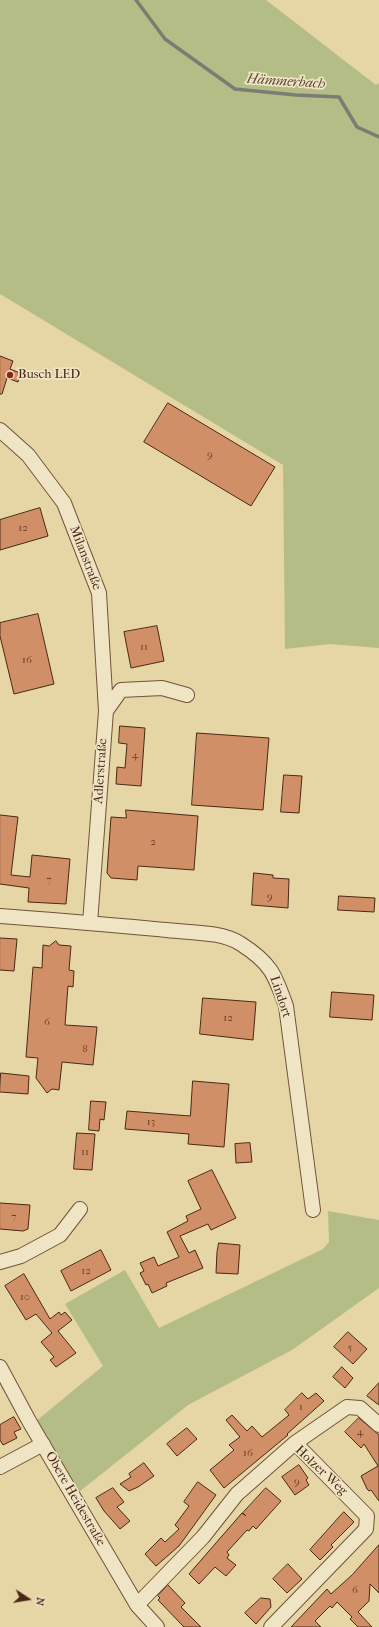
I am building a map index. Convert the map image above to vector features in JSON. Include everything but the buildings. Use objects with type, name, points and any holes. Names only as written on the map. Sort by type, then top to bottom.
[{"type":"street","name":"Milanstraße","points":[[0,430],[28,454],[64,503],[99,593],[106,711]]},
{"type":"street","points":[[106,711],[121,690],[162,688],[187,694]]},
{"type":"street","name":"Adlerstraße","points":[[90,922],[106,711]]},
{"type":"street","name":"Lindort","points":[[0,916],[90,922],[218,935],[240,943],[260,958],[275,974],[286,1006],[292,1038],[313,1210]]},
{"type":"street","points":[[0,1262],[21,1256],[60,1235],[80,1209]]},
{"type":"street","name":"Obere Heidestraße","points":[[0,1367],[136,1605],[157,1627]]},
{"type":"street","points":[[295,1443],[347,1407],[360,1408],[379,1425]]},
{"type":"street","name":"Holzer Weg","points":[[136,1605],[203,1537],[237,1494],[295,1443],[368,1516],[366,1529],[271,1627]]},
{"type":"street","points":[[0,1468],[43,1444]]},
{"type":"green space","points":[[0,0],[266,0],[376,85],[379,83],[379,648],[330,644],[285,649],[283,465],[0,294]]},
{"type":"green space","points":[[328,1211],[379,1220],[379,1288],[292,1350],[188,1405],[79,1492],[35,1422],[103,1366],[65,1304],[125,1270],[159,1328],[323,1249],[329,1242]]},
{"type":"waterway","name":"Hämmerbach","points":[[136,0],[165,39],[235,89],[296,95],[339,97],[357,127],[379,137]]},
{"type":"place","name":"Busch LED","points":[[10,375]]}]
